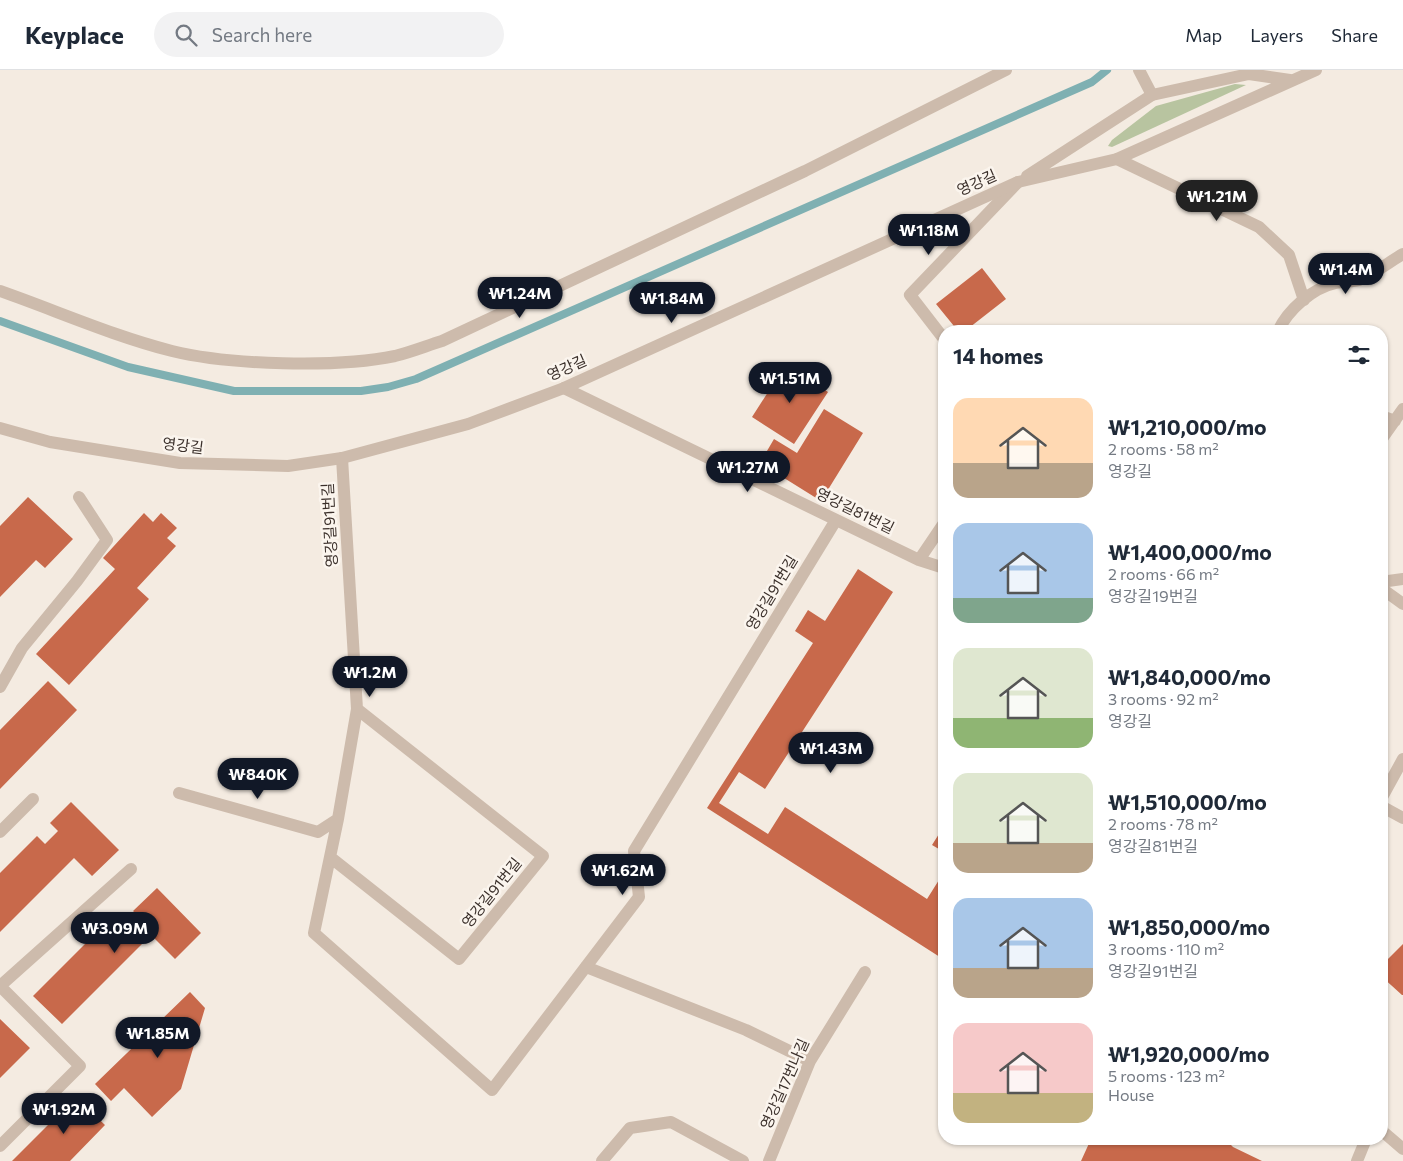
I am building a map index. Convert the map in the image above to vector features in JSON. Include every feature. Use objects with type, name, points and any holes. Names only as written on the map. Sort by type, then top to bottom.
[{"type":"street","points":[[0,291],[144,343],[212,358],[305,362],[369,360],[395,356],[442,341],[779,184],[1006,70]]},
{"type":"street","points":[[1139,70],[1152,95]]},
{"type":"street","name":"영강길","points":[[0,428],[50,442],[180,464],[288,466],[342,458],[468,424],[564,388],[1018,182],[1117,159],[1316,70]]},
{"type":"street","points":[[938,331],[910,295],[1018,182],[1152,95],[1249,74],[1292,81]]},
{"type":"street","points":[[1117,159],[1260,227],[1289,255],[1304,300]]},
{"type":"street","points":[[1281,325],[1284,319],[1304,300],[1335,283],[1358,280],[1403,254]]},
{"type":"street","name":"영강길81번길","points":[[564,388],[919,560],[938,566]]},
{"type":"street","points":[[1388,430],[1403,409]]},
{"type":"street","points":[[1388,418],[1395,421]]},
{"type":"street","name":"영강길91번길","points":[[342,458],[357,709],[338,819],[314,933],[492,1090],[639,897],[634,851],[836,520]]},
{"type":"street","points":[[0,687],[22,648],[77,582],[107,540],[79,497]]},
{"type":"street","points":[[919,560],[938,532]]},
{"type":"street","points":[[1388,581],[1403,579]]},
{"type":"street","points":[[1388,593],[1403,604]]},
{"type":"street","name":"영강길91번길","points":[[330,857],[458,959],[543,856],[357,709]]},
{"type":"street","points":[[1388,786],[1403,759]]},
{"type":"street","points":[[179,793],[318,832],[338,819]]},
{"type":"street","points":[[0,832],[33,799]]},
{"type":"street","points":[[1388,810],[1403,818]]},
{"type":"street","points":[[0,1146],[80,1066],[0,986],[131,870]]},
{"type":"street","points":[[586,966],[746,1030],[810,1061]]},
{"type":"street","name":"영강길17번나길","points":[[770,1161],[810,1061],[865,972]]},
{"type":"street","points":[[602,1161],[630,1128],[671,1122],[743,1161]]},
{"type":"street","points":[[1388,1136],[1403,1149]]},
{"type":"street","points":[[1357,1161],[1364,1145]]},
{"type":"green space","points":[[1235,84],[1246,85],[1112,147],[1108,146],[1112,140],[1156,106]]},
{"type":"building","points":[[982,268],[1006,299],[973,325],[953,325],[936,304]]},
{"type":"building","points":[[786,364],[828,392],[794,444],[752,417]]},
{"type":"building","points":[[824,409],[863,433],[821,501],[760,463],[774,439],[797,453]]},
{"type":"building","points":[[28,497],[73,539],[45,568],[36,560],[0,597],[0,526]]},
{"type":"building","points":[[144,513],[153,522],[161,513],[177,528],[167,538],[176,546],[137,588],[149,599],[69,685],[36,654],[115,569],[103,558]]},
{"type":"building","points":[[858,569],[893,592],[765,789],[739,772],[719,803],[768,834],[785,807],[927,899],[938,882],[938,956],[707,808],[813,643],[795,631],[808,610],[825,621]]},
{"type":"building","points":[[48,681],[77,710],[0,789],[0,730]]},
{"type":"building","points":[[71,802],[119,850],[92,876],[74,858],[0,932],[0,873],[37,836],[45,844],[58,831],[50,823]]},
{"type":"building","points":[[938,836],[938,848],[932,845]]},
{"type":"building","points":[[157,888],[201,933],[175,959],[151,935],[62,1024],[33,996],[114,915],[131,932],[143,921],[133,911]]},
{"type":"building","points":[[1403,944],[1403,995],[1388,982],[1388,959]]},
{"type":"building","points":[[190,992],[205,1008],[181,1089],[152,1117],[124,1088],[111,1101],[95,1084]]},
{"type":"building","points":[[0,1019],[30,1048],[0,1078]]},
{"type":"building","points":[[76,1097],[105,1125],[70,1161],[12,1161]]},
{"type":"building","points":[[1088,1145],[1231,1145],[1262,1161],[1081,1161]]},
{"type":"waterway","points":[[0,321],[128,367],[234,391],[361,391],[388,387],[416,379],[1092,82],[1107,70]]}]
